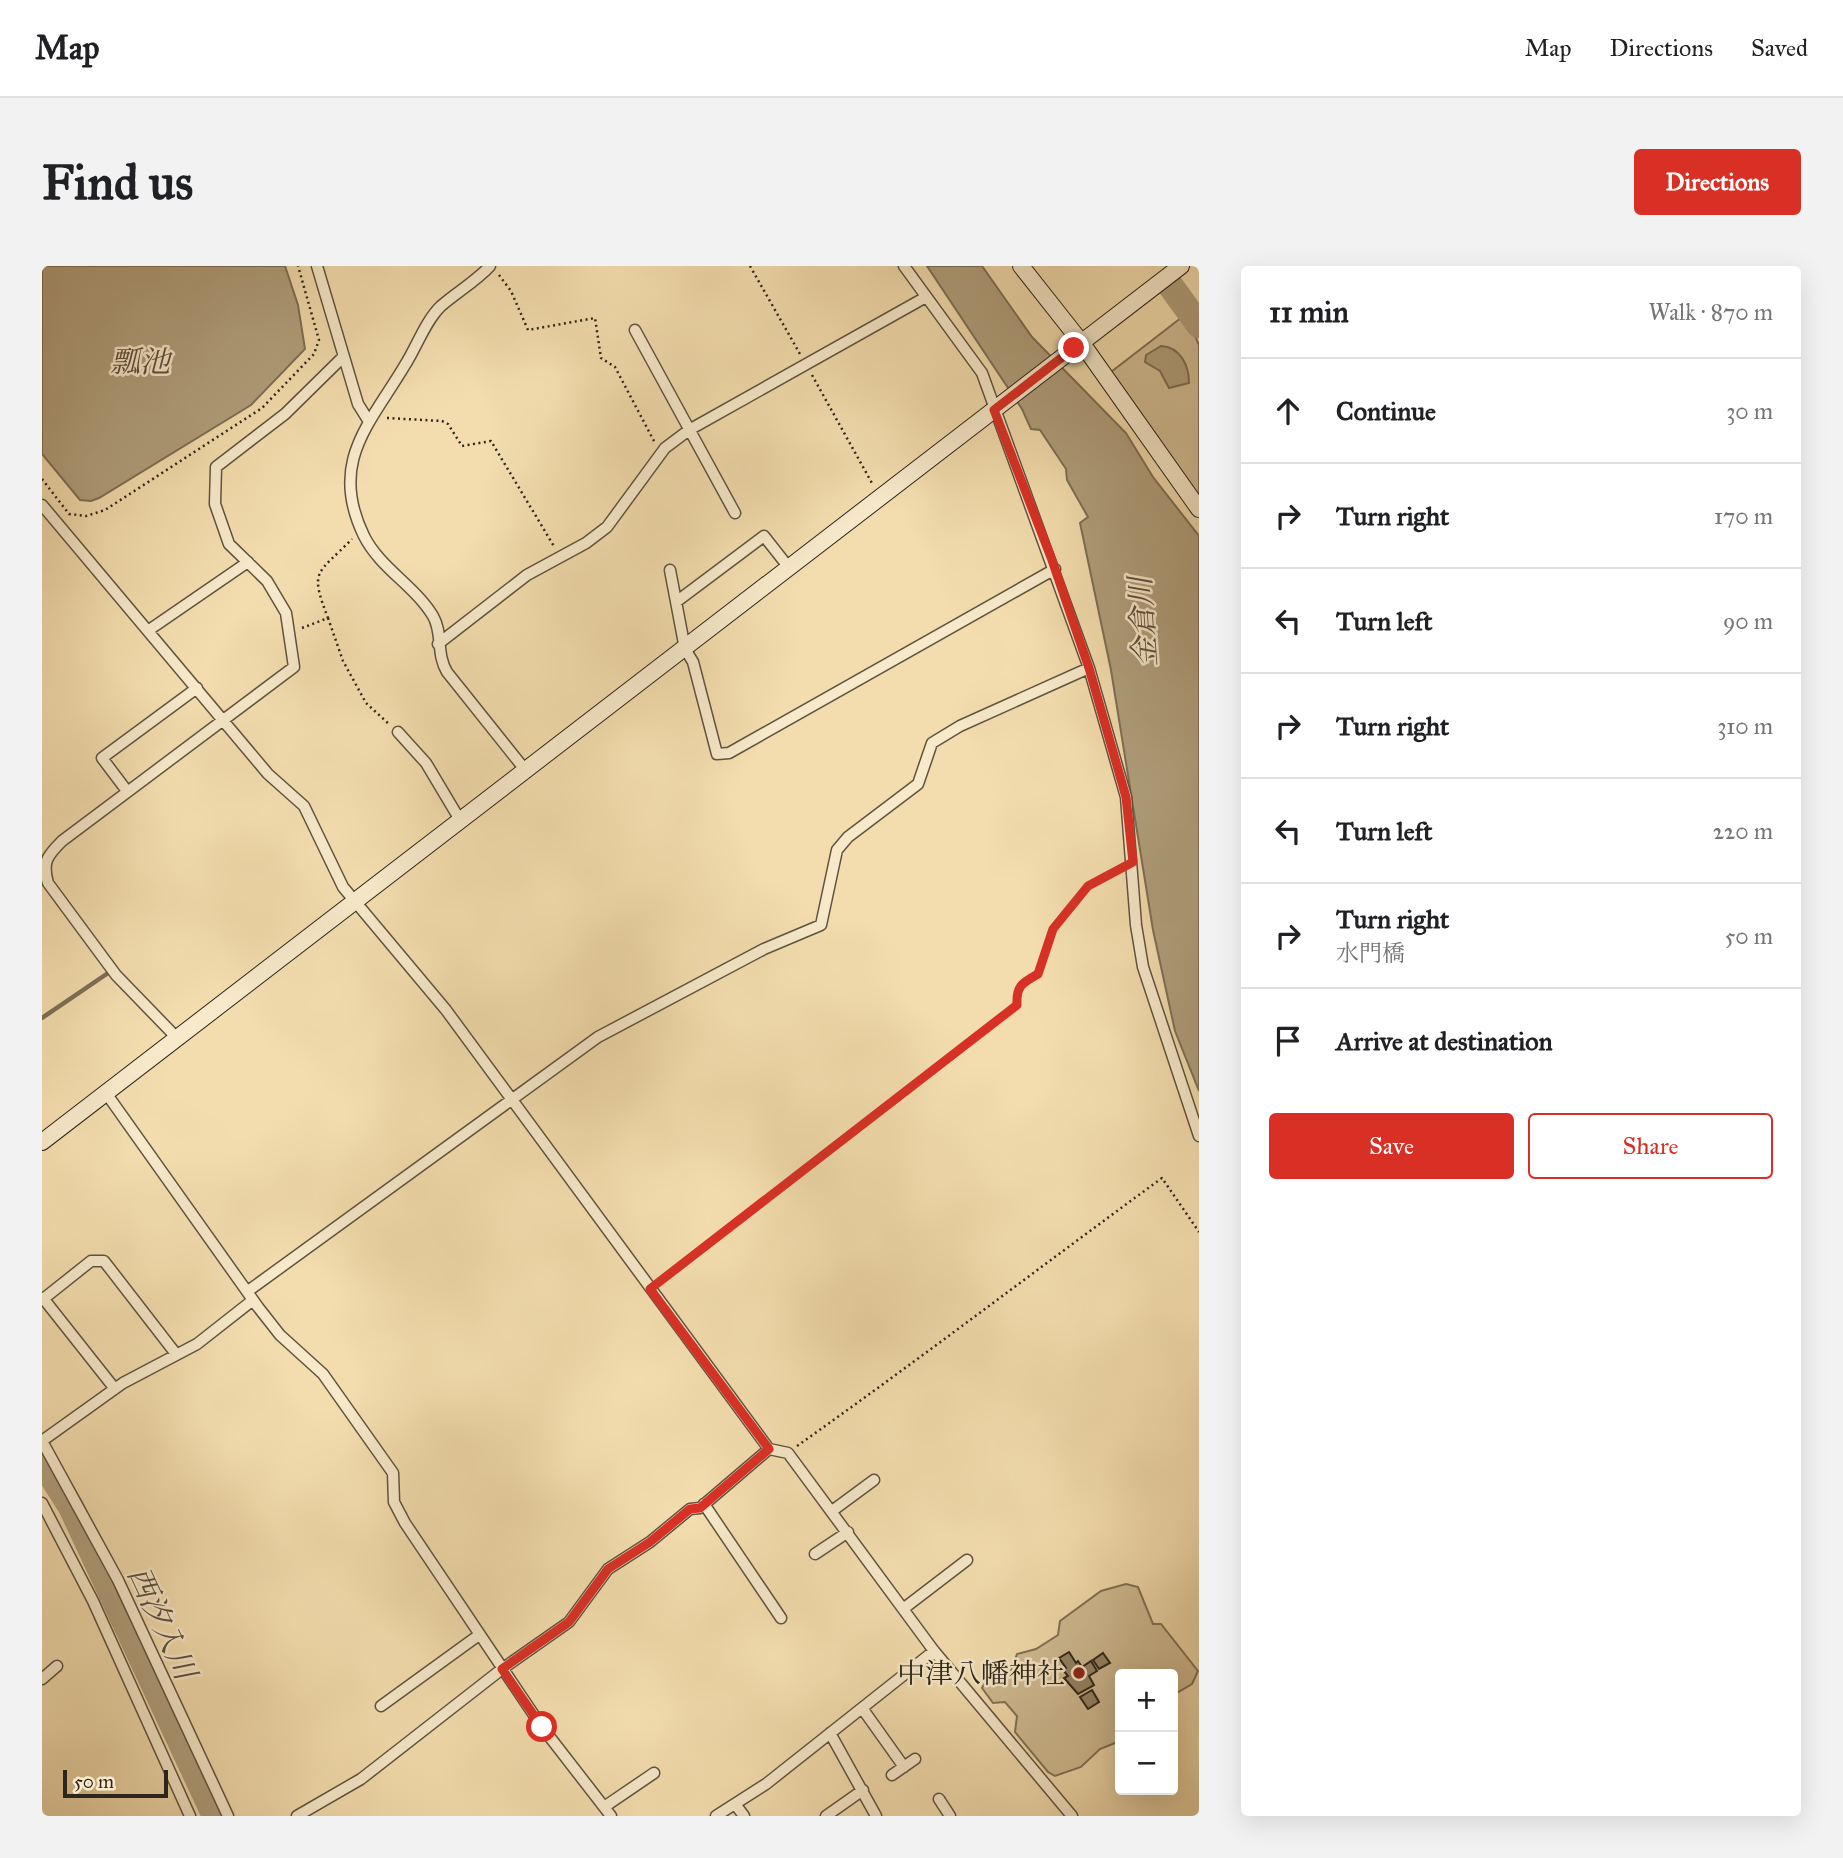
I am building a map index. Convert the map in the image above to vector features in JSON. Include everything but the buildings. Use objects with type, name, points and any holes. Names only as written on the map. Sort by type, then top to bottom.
[{"type":"street","points":[[317,266],[358,404],[370,416]]},
{"type":"street","points":[[490,266],[477,281],[439,307],[398,378],[370,416],[354,452],[351,473],[362,529],[387,568],[432,614],[438,626],[441,663],[526,771]]},
{"type":"street","points":[[904,266],[982,373],[997,408],[1089,668],[1126,797],[1136,925],[1143,967],[1199,1136]]},
{"type":"street","points":[[1021,266],[1199,509]]},
{"type":"street","points":[[42,1142],[1181,266]]},
{"type":"street","points":[[438,644],[495,598],[607,527],[661,454],[689,430],[926,297]]},
{"type":"street","points":[[635,330],[735,513]]},
{"type":"street","points":[[177,1038],[116,975],[48,883],[43,869],[45,858],[62,841],[127,791],[294,667],[286,613],[267,581],[229,544],[215,504],[216,467],[285,414],[343,357]]},
{"type":"street","points":[[42,505],[268,774],[304,806],[343,887],[446,1010],[769,1449],[788,1453],[934,1651],[1068,1815]]},
{"type":"street","points":[[676,602],[764,536],[790,569]]},
{"type":"street","points":[[149,630],[248,562]]},
{"type":"street","points":[[670,570],[685,649],[693,662],[717,754],[729,753],[1055,569]]},
{"type":"street","points":[[228,1816],[118,1580],[42,1441],[115,1389],[197,1344],[251,1296],[511,1099],[598,1037],[764,949],[821,925],[837,850],[848,837],[918,784],[932,743],[960,726],[1089,668]]},
{"type":"street","points":[[127,791],[102,758],[197,688]]},
{"type":"street","points":[[398,732],[426,763],[460,820]]},
{"type":"street","points":[[106,1093],[280,1335],[323,1374],[393,1473],[394,1502],[502,1669],[607,1812],[654,1773]]},
{"type":"street","points":[[115,1389],[43,1299],[91,1261],[104,1261],[176,1354]]},
{"type":"street","points":[[297,1816],[361,1779],[502,1669],[569,1622],[608,1569],[650,1542],[690,1509],[704,1504],[769,1449]]},
{"type":"street","points":[[832,1511],[874,1480]]},
{"type":"street","points":[[42,1503],[93,1601],[190,1816]]},
{"type":"street","points":[[704,1504],[781,1618]]},
{"type":"street","points":[[815,1554],[848,1532]]},
{"type":"street","points":[[903,1609],[967,1560]]},
{"type":"street","points":[[381,1706],[480,1635]]},
{"type":"street","points":[[716,1816],[830,1733],[934,1651]]},
{"type":"street","points":[[42,1679],[57,1666]]},
{"type":"street","points":[[862,1708],[904,1767]]},
{"type":"street","points":[[830,1733],[877,1816]]},
{"type":"street","points":[[892,1775],[915,1759]]},
{"type":"street","points":[[826,1816],[863,1790]]},
{"type":"street","points":[[939,1799],[944,1814]]},
{"type":"street","points":[[735,1804],[744,1816]]},
{"type":"path","points":[[42,479],[69,514],[86,516],[105,510],[262,408],[314,354],[319,340],[298,266]]},
{"type":"path","points":[[490,266],[511,291],[528,330],[595,318],[601,358],[615,367],[661,454]]},
{"type":"path","points":[[750,266],[880,497]]},
{"type":"path","points":[[370,416],[442,421],[448,424],[462,446],[491,441],[560,557]]},
{"type":"path","points":[[362,529],[318,573],[316,587],[343,661],[366,703],[398,732]]},
{"type":"path","points":[[289,633],[328,618]]},
{"type":"path","points":[[650,1289],[1017,1005],[1016,991],[1019,985],[1038,974],[1053,929],[1088,886],[1133,862]]},
{"type":"path","points":[[788,1453],[864,1401],[992,1301],[1162,1178],[1199,1232]]},
{"type":"shaded area","points":[[1186,314],[1199,345],[1199,496],[1111,372]]},
{"type":"shaded area","points":[[1126,1584],[1138,1587],[1153,1624],[1161,1624],[1198,1671],[1192,1684],[1178,1692],[1178,1669],[1115,1669],[1115,1743],[1100,1749],[1081,1767],[1055,1776],[1048,1772],[1015,1732],[1017,1716],[1005,1702],[993,1703],[982,1688],[987,1679],[1011,1671],[1017,1654],[1036,1649],[1058,1635],[1060,1621],[1101,1591]]},
{"type":"water","name":"瓢池","points":[[42,266],[285,266],[298,305],[305,349],[251,405],[99,498],[91,501],[80,500],[42,454]]},
{"type":"water","name":"金倉川","points":[[927,266],[982,266],[1032,337],[1126,433],[1153,477],[1199,536],[1199,1091],[1175,1031],[1153,930],[1111,670],[1080,523],[1088,517],[1067,480],[1066,469],[1040,430],[1031,429],[1022,409]]},
{"type":"water","points":[[1161,346],[1168,347],[1182,358],[1189,383],[1169,388],[1160,371],[1145,362],[1146,355]]},
{"type":"waterway","points":[[1170,285],[1199,325]]},
{"type":"waterway","points":[[42,1018],[111,971]]},
{"type":"waterway","name":"西汐入川","points":[[42,1461],[71,1507],[215,1816]]},
{"type":"place","name":"中津八幡神社","points":[[1079,1673]]},
{"type":"route","points":[[542,1727],[502,1669],[569,1622],[608,1569],[650,1542],[690,1509],[700,1508],[769,1449],[650,1289],[1017,1005],[1016,991],[1019,985],[1038,974],[1053,929],[1088,886],[1133,862],[1126,797],[1089,668],[1052,560],[994,410],[1074,348]]}]
